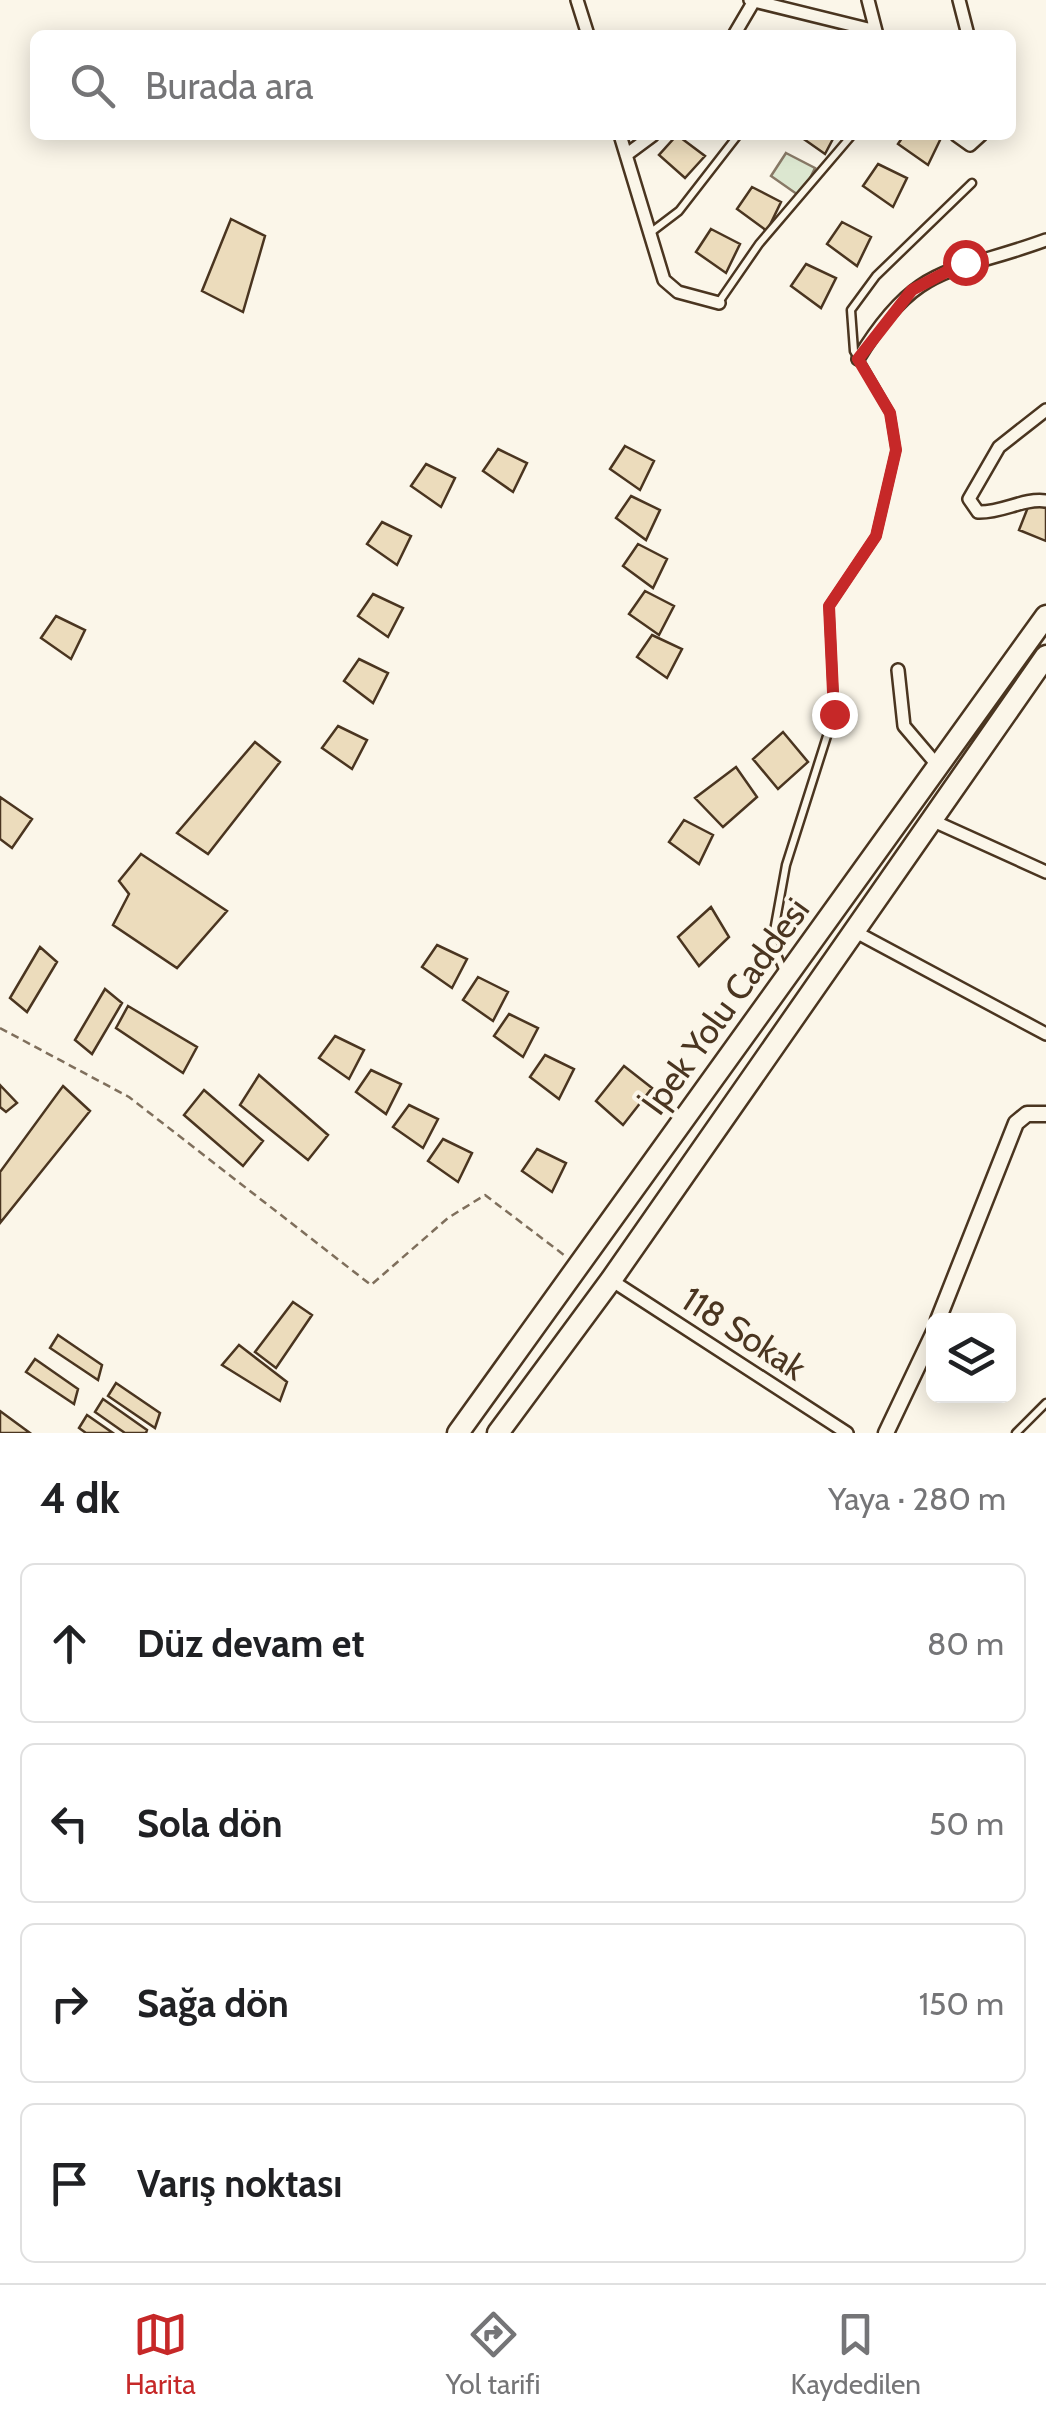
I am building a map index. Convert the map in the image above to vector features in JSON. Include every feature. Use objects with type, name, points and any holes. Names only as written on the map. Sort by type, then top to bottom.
[{"type":"highway","name":"İpek Yolu Caddesi","points":[[458,1433],[1046,616]]},
{"type":"highway","name":"İpek Yolu Caddesi","points":[[498,1433],[611,1280],[929,818],[1046,656]]},
{"type":"street","points":[[577,0],[586,30]]},
{"type":"street","points":[[868,0],[875,30]]},
{"type":"street","points":[[958,0],[967,30]]},
{"type":"street","points":[[737,30],[752,1],[864,30]]},
{"type":"street","points":[[622,140],[660,274],[669,286],[718,303]]},
{"type":"street","points":[[626,155],[646,140]]},
{"type":"street","points":[[858,359],[898,304],[926,280],[965,262],[1046,240]]},
{"type":"street","points":[[1046,410],[999,447],[969,500],[978,512],[992,512],[1026,500],[1046,500]]},
{"type":"street","points":[[898,670],[904,726],[938,766]]},
{"type":"street","points":[[929,818],[1046,872]]},
{"type":"street","points":[[852,930],[1046,1034]]},
{"type":"street","points":[[941,1313],[1016,1123],[1027,1114],[1046,1114]]},
{"type":"street","name":"118 Sokak","points":[[611,1280],[847,1433]]},
{"type":"street","points":[[886,1433],[926,1349]]},
{"type":"lane","points":[[649,233],[672,218],[734,140]]},
{"type":"lane","points":[[718,303],[758,244],[848,140]]},
{"type":"lane","points":[[788,975],[777,962],[772,942],[786,865],[834,714],[827,614],[836,590],[876,536],[896,450],[890,413],[858,359],[850,318],[861,294],[972,183]]},
{"type":"lane","points":[[1016,1433],[1046,1402]]},
{"type":"path","points":[[0,1028],[129,1097],[371,1285],[448,1218],[484,1195],[578,1266]]},
{"type":"green space","points":[[786,153],[815,168],[801,197],[771,176]]},
{"type":"building","points":[[672,140],[684,140],[705,156],[685,178],[659,155]]},
{"type":"building","points":[[805,140],[832,140],[825,154]]},
{"type":"building","points":[[901,140],[940,140],[928,165],[898,144]]},
{"type":"building","points":[[878,164],[907,178],[893,207],[863,186]]},
{"type":"building","points":[[752,187],[781,202],[767,231],[737,209]]},
{"type":"building","points":[[231,219],[265,236],[243,312],[202,291]]},
{"type":"building","points":[[842,222],[871,237],[857,266],[827,244]]},
{"type":"building","points":[[711,229],[740,244],[726,273],[696,252]]},
{"type":"building","points":[[806,264],[836,278],[821,308],[791,286]]},
{"type":"building","points":[[625,446],[654,461],[640,490],[610,469]]},
{"type":"building","points":[[498,449],[527,463],[513,492],[483,471]]},
{"type":"building","points":[[426,464],[455,478],[441,507],[411,486]]},
{"type":"building","points":[[631,496],[660,510],[646,540],[616,518]]},
{"type":"building","points":[[1030,502],[1046,508],[1046,541],[1019,530]]},
{"type":"building","points":[[382,522],[411,536],[397,565],[367,544]]},
{"type":"building","points":[[638,544],[667,559],[653,588],[623,566]]},
{"type":"building","points":[[645,591],[674,606],[659,635],[629,614]]},
{"type":"building","points":[[373,594],[403,608],[388,637],[358,616]]},
{"type":"building","points":[[56,616],[85,630],[71,659],[41,638]]},
{"type":"building","points":[[652,635],[682,649],[667,678],[637,657]]},
{"type":"building","points":[[359,659],[388,673],[373,703],[344,681]]},
{"type":"building","points":[[338,726],[367,740],[352,769],[322,748]]},
{"type":"building","points":[[783,732],[808,762],[778,789],[753,759]]},
{"type":"building","points":[[255,742],[280,762],[208,854],[177,833]]},
{"type":"building","points":[[736,767],[757,797],[723,827],[695,798]]},
{"type":"building","points":[[0,797],[32,819],[12,848],[0,839]]},
{"type":"building","points":[[684,820],[713,835],[699,864],[669,842]]},
{"type":"building","points":[[141,854],[227,911],[177,968],[113,925],[129,894],[119,881]]},
{"type":"building","points":[[711,907],[729,937],[699,966],[678,937]]},
{"type":"building","points":[[437,945],[467,959],[452,988],[422,967]]},
{"type":"building","points":[[40,947],[57,962],[27,1012],[10,998]]},
{"type":"building","points":[[478,977],[508,992],[493,1021],[463,1000]]},
{"type":"building","points":[[105,989],[122,1003],[92,1054],[75,1040]]},
{"type":"building","points":[[128,1006],[197,1047],[183,1073],[116,1028]]},
{"type":"building","points":[[509,1014],[538,1028],[523,1057],[494,1036]]},
{"type":"building","points":[[335,1036],[364,1050],[349,1079],[319,1058]]},
{"type":"building","points":[[545,1055],[574,1069],[559,1099],[530,1077]]},
{"type":"building","points":[[624,1066],[652,1088],[623,1125],[596,1101]]},
{"type":"building","points":[[371,1070],[401,1084],[386,1114],[356,1092]]},
{"type":"building","points":[[259,1075],[328,1135],[308,1160],[240,1105]]},
{"type":"building","points":[[0,1085],[17,1103],[6,1112],[0,1107]]},
{"type":"building","points":[[63,1086],[90,1111],[0,1223],[0,1172]]},
{"type":"building","points":[[204,1090],[263,1141],[243,1166],[184,1115]]},
{"type":"building","points":[[409,1105],[438,1119],[423,1148],[393,1127]]},
{"type":"building","points":[[443,1139],[472,1153],[458,1182],[428,1161]]},
{"type":"building","points":[[537,1149],[566,1163],[552,1192],[522,1171]]},
{"type":"building","points":[[293,1302],[312,1315],[276,1368],[255,1352]]},
{"type":"building","points":[[58,1335],[102,1365],[98,1380],[50,1348]]},
{"type":"building","points":[[239,1345],[287,1382],[280,1401],[222,1365]]},
{"type":"building","points":[[35,1359],[78,1389],[74,1404],[26,1372]]},
{"type":"building","points":[[116,1383],[160,1413],[155,1428],[108,1396]]},
{"type":"building","points":[[103,1399],[146,1433],[125,1433],[95,1412]]},
{"type":"building","points":[[0,1411],[30,1433],[0,1433]]},
{"type":"building","points":[[87,1415],[113,1433],[86,1433],[79,1428]]},
{"type":"route","points":[[834,714],[826,622],[829,606],[836,590],[876,536],[896,450],[894,422],[858,359],[912,290],[965,262]]}]
